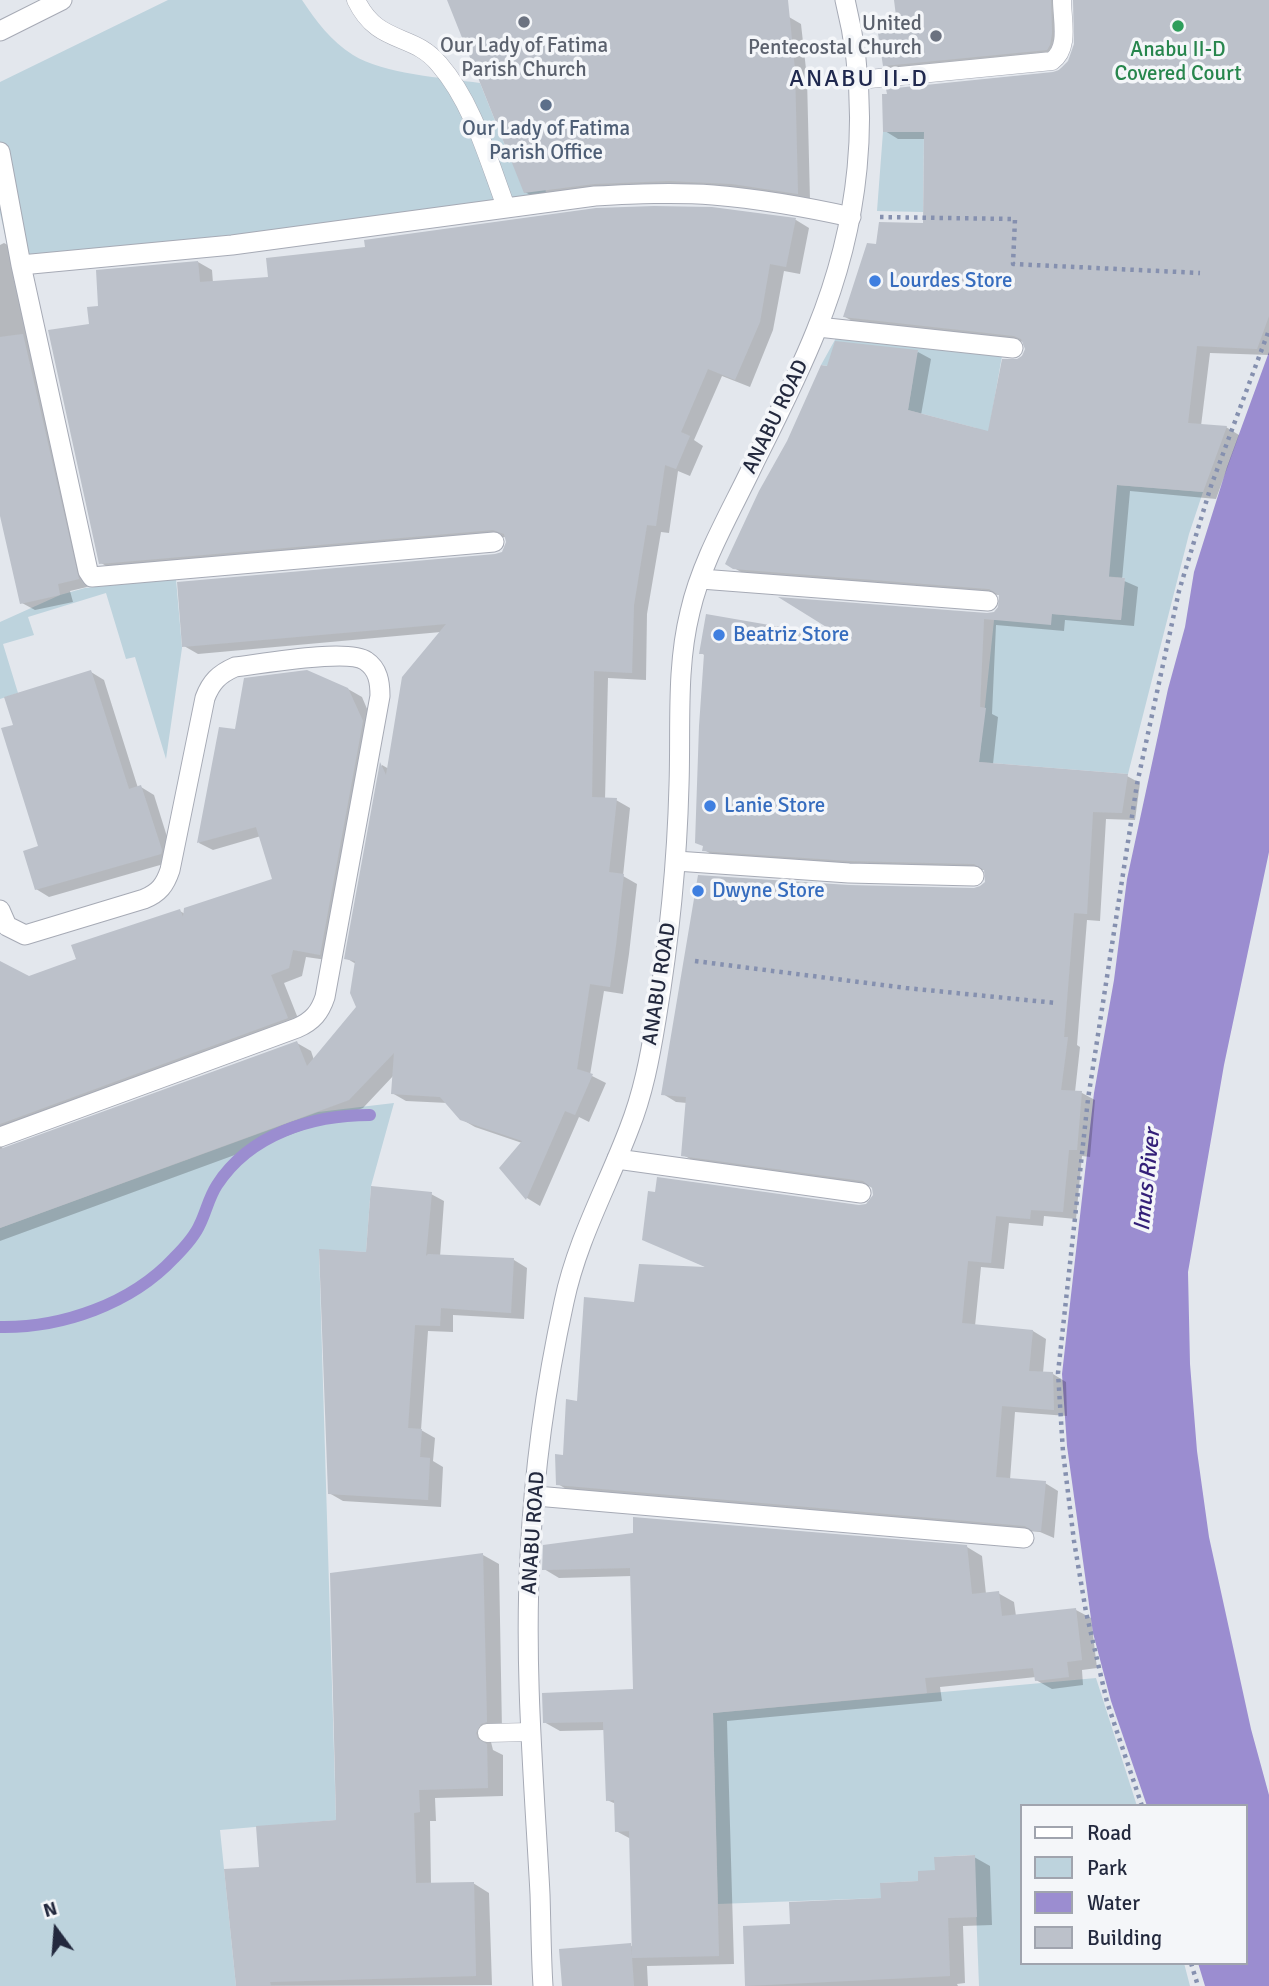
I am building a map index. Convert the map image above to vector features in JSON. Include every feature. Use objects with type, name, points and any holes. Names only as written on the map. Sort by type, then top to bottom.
[{"type":"street","points":[[0,31],[62,0]]},
{"type":"street","name":"ANABU ROAD","points":[[543,1986],[530,1732],[528,1588],[548,1392],[565,1298],[587,1226],[631,1127],[645,1082],[666,958],[676,861],[680,702],[684,637],[691,607],[701,579],[818,327],[851,217],[858,165],[859,79],[853,31],[845,0]]},
{"type":"street","points":[[0,152],[21,265],[88,571],[92,577],[494,542]]},
{"type":"street","points":[[21,265],[298,237],[595,196],[648,193],[711,195],[791,204],[851,217]]},
{"type":"street","points":[[818,327],[1013,348]]},
{"type":"street","points":[[701,579],[988,601]]},
{"type":"street","points":[[0,910],[7,926],[25,935],[144,899],[162,888],[170,870],[205,698],[215,679],[224,672],[235,667],[346,655],[366,661],[374,668],[378,676],[380,696],[325,997],[316,1016],[297,1028],[0,1137]]},
{"type":"street","points":[[676,861],[849,873],[974,876]]},
{"type":"street","points":[[617,1159],[861,1193]]},
{"type":"street","points":[[536,1496],[1024,1538]]},
{"type":"lane","points":[[356,0],[363,15],[382,32],[424,48],[439,63],[471,117],[506,207]]},
{"type":"lane","points":[[859,79],[1052,61],[1059,56],[1062,49],[1062,0]]},
{"type":"lane","points":[[487,1733],[530,1732]]},
{"type":"path","points":[[851,217],[1015,219],[1013,264],[1200,273]]},
{"type":"path","points":[[1141,1804],[1107,1702],[1086,1612],[1065,1465],[1058,1373],[1088,1099],[1137,784],[1179,591],[1211,486],[1269,330]]},
{"type":"path","points":[[666,958],[906,988],[1056,1003]]},
{"type":"path","points":[[1192,1965],[1198,1986]]},
{"type":"green space","points":[[168,0],[302,0],[318,23],[353,55],[381,67],[480,83],[512,163],[542,151],[546,194],[341,224],[10,257],[0,213],[0,82]]},
{"type":"green space","points":[[883,132],[924,132],[923,212],[877,211]]},
{"type":"green space","points":[[836,338],[1002,356],[987,441],[976,428],[908,410],[913,379],[821,365]]},
{"type":"green space","points":[[1117,485],[1203,492],[1189,534],[1128,774],[979,762],[994,620],[1052,614],[1121,620],[1125,578],[1072,573]]},
{"type":"green space","points":[[176,579],[182,648],[166,759],[135,657],[126,659],[106,593],[28,617],[34,635],[3,644],[18,693],[0,699],[0,622],[60,595],[85,588]]},
{"type":"green space","points":[[394,1103],[371,1186],[366,1252],[319,1250],[336,1820],[220,1830],[236,1986],[0,1986],[0,1228],[318,1112]]},
{"type":"green space","points":[[1096,1678],[1136,1804],[1020,1804],[1020,1965],[1185,1965],[1190,1986],[979,1986],[974,1855],[935,1857],[935,1870],[918,1881],[881,1883],[881,1898],[718,1904],[713,1713]]},
{"type":"water","name":"Imus River","points":[[1269,352],[1269,852],[1224,1065],[1188,1272],[1190,1364],[1197,1451],[1209,1537],[1251,1729],[1269,1795],[1269,1986],[1205,1986],[1199,1965],[1248,1965],[1248,1804],[1146,1804],[1111,1701],[1093,1633],[1067,1446],[1062,1374],[1094,1093],[1114,980],[1127,879],[1168,689],[1185,627],[1194,572],[1227,467]]},
{"type":"building","points":[[447,0],[788,0],[795,70],[798,194],[732,184],[669,181],[594,184],[524,193]]},
{"type":"building","name":"United Pentecostal Church","points":[[894,0],[1051,0],[1050,45],[1047,50],[883,66],[877,27],[897,24]]},
{"type":"building","points":[[1073,0],[1269,0],[1269,316],[1257,349],[1197,346],[1188,423],[1227,426],[1203,492],[1117,485],[1109,577],[1125,578],[1121,620],[1052,614],[1051,625],[984,619],[980,707],[986,708],[979,762],[1128,774],[1122,813],[1093,812],[1087,914],[1074,913],[1064,1037],[1068,1037],[1061,1090],[1082,1091],[1077,1150],[1069,1150],[1063,1212],[1031,1210],[1030,1219],[996,1216],[991,1263],[968,1261],[962,1323],[1033,1330],[1029,1371],[1053,1372],[1054,1410],[1002,1406],[996,1477],[1046,1481],[1041,1531],[1033,1531],[1025,1526],[556,1485],[555,1454],[563,1455],[566,1399],[577,1401],[584,1297],[634,1302],[639,1264],[705,1267],[642,1240],[648,1191],[655,1192],[657,1177],[859,1205],[866,1204],[873,1195],[872,1188],[863,1181],[681,1156],[686,1097],[661,1095],[698,875],[849,885],[974,888],[985,882],[984,870],[974,864],[850,861],[702,851],[703,846],[695,843],[704,654],[699,654],[706,614],[844,638],[778,597],[987,613],[994,612],[998,607],[999,595],[989,589],[733,569],[725,564],[759,491],[787,441],[821,365],[827,366],[835,341],[918,350],[908,410],[988,431],[1002,359],[1017,359],[1022,356],[1025,349],[1021,339],[1014,336],[843,317],[867,243],[876,244],[879,222],[923,223],[924,132],[883,132],[882,94],[887,94],[886,89],[1059,70],[1068,61],[1074,44]]},
{"type":"building","points":[[712,207],[796,218],[786,267],[770,264],[760,322],[735,380],[708,369],[681,432],[690,436],[676,469],[665,465],[656,526],[647,525],[634,605],[632,673],[594,671],[592,797],[617,798],[609,872],[624,874],[616,945],[610,987],[590,984],[577,1069],[593,1074],[575,1115],[565,1111],[526,1200],[499,1168],[522,1141],[460,1120],[440,1097],[391,1094],[394,1053],[349,1100],[0,1228],[0,1149],[297,1041],[307,1066],[356,1007],[350,993],[355,961],[344,959],[380,762],[386,775],[402,677],[446,624],[182,647],[177,582],[495,554],[502,552],[506,542],[504,534],[493,530],[99,564],[48,330],[89,324],[87,307],[98,306],[96,270],[198,261],[200,282],[268,277],[266,258],[365,247],[364,240],[596,208]]},
{"type":"building","points":[[23,334],[79,579],[58,584],[60,595],[20,604],[0,516],[0,337]]},
{"type":"building","points":[[91,670],[129,789],[141,785],[161,854],[35,890],[23,851],[38,846],[1,728],[13,725],[4,697]]},
{"type":"building","points":[[307,670],[348,688],[363,721],[320,955],[293,950],[289,968],[271,975],[288,1018],[0,1124],[0,961],[29,976],[76,959],[71,945],[180,909],[183,917],[184,908],[272,879],[256,827],[197,843],[219,727],[235,729],[244,678]]},
{"type":"building","points":[[371,1186],[432,1192],[426,1256],[514,1258],[511,1313],[441,1308],[440,1326],[415,1325],[408,1428],[422,1429],[420,1457],[430,1458],[428,1500],[328,1494],[319,1249],[366,1252]]},
{"type":"building","points":[[633,1517],[967,1545],[972,1594],[999,1591],[1002,1616],[1076,1608],[1082,1660],[1067,1662],[1069,1677],[1035,1681],[1033,1668],[925,1678],[927,1693],[713,1713],[719,1956],[632,1958],[629,1831],[615,1832],[614,1800],[606,1801],[603,1722],[543,1723],[542,1693],[633,1689],[630,1568],[542,1570],[543,1545],[633,1533]]},
{"type":"building","points":[[483,1553],[487,1722],[481,1724],[476,1733],[478,1739],[487,1744],[488,1788],[419,1790],[420,1812],[414,1813],[416,1883],[474,1882],[476,1976],[270,1982],[271,1986],[236,1986],[224,1869],[259,1867],[256,1826],[336,1820],[330,1573]]},
{"type":"building","points":[[975,1855],[977,1917],[948,1918],[950,1976],[745,1986],[743,1926],[790,1924],[789,1902],[881,1898],[880,1883],[918,1881],[918,1871],[935,1870],[934,1857]]},
{"type":"building","points":[[631,1943],[634,1986],[562,1986],[559,1949]]},
{"type":"waterway","points":[[0,1327],[71,1318],[94,1310],[137,1288],[157,1274],[188,1242],[198,1229],[217,1185],[247,1153],[265,1140],[305,1124],[370,1115]]},
{"type":"place","name":"Our Lady of Fatima Parish Church","points":[[524,22]]},
{"type":"place","name":"Anabu II-D Covered Court","points":[[1178,26]]},
{"type":"place","name":"United Pentecostal Church","points":[[936,36]]},
{"type":"place","name":"Our Lady of Fatima Parish Office","points":[[546,105]]},
{"type":"place","name":"Lourdes Store","points":[[875,281]]},
{"type":"place","name":"Beatriz Store","points":[[719,635]]},
{"type":"place","name":"Lanie Store","points":[[710,806]]},
{"type":"place","name":"Dwyne Store","points":[[698,891]]},
{"type":"district","name":"ANABU II-D","points":[[859,80]]}]
